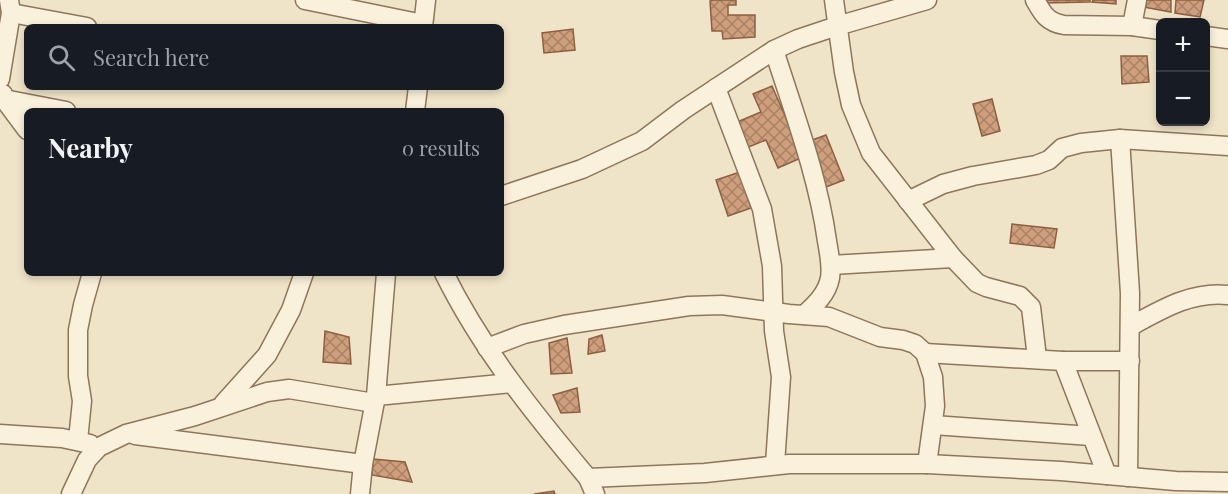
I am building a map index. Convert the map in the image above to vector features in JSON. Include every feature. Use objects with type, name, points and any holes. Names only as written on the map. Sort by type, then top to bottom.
[{"type":"street","points":[[305,0],[418,24]]},
{"type":"street","points":[[423,24],[426,0]]},
{"type":"street","points":[[834,0],[851,105],[871,153],[953,258],[978,283],[1026,300],[1031,307],[1037,358]]},
{"type":"street","points":[[504,195],[582,168],[642,141],[683,110],[774,50],[837,26],[927,0]]},
{"type":"street","points":[[1035,0],[1046,19],[1053,23],[1132,26],[1156,29]]},
{"type":"street","points":[[1132,26],[1137,0]]},
{"type":"street","points":[[24,125],[1,87],[10,7],[75,24]]},
{"type":"street","points":[[1210,37],[1228,39]]},
{"type":"street","points":[[774,50],[822,208],[831,266],[826,289],[818,302],[804,315]]},
{"type":"street","points":[[1,87],[58,108]]},
{"type":"street","points":[[716,88],[762,209],[772,266],[773,312],[781,391],[775,464]]},
{"type":"street","points":[[415,90],[415,108]]},
{"type":"street","points":[[908,201],[943,184],[973,176],[1036,165],[1049,160],[1062,148],[1081,143],[1120,139],[1228,146]]},
{"type":"street","points":[[1120,139],[1131,326],[1128,477]]},
{"type":"street","points":[[831,266],[953,258]]},
{"type":"street","points":[[78,440],[82,401],[78,376],[78,330],[91,276]]},
{"type":"street","points":[[220,407],[267,355],[291,310],[303,276]]},
{"type":"street","points":[[360,494],[375,399],[386,276]]},
{"type":"street","points":[[446,276],[457,299],[511,383],[591,486],[775,464],[927,464],[1176,481],[1228,482]]},
{"type":"street","points":[[1131,326],[1168,306],[1196,296],[1228,295]]},
{"type":"street","points":[[487,348],[524,334],[564,324],[671,308],[722,305],[830,317],[880,337],[915,344],[925,353],[930,365],[935,406],[927,464]]},
{"type":"street","points":[[925,353],[1063,361],[1130,361]]},
{"type":"street","points":[[1063,361],[1107,475]]},
{"type":"street","points":[[71,494],[87,460],[99,447],[126,434],[267,392],[290,389],[375,399],[511,383]]},
{"type":"street","points":[[933,425],[1091,436]]},
{"type":"street","points":[[0,434],[78,440],[99,447]]},
{"type":"street","points":[[126,434],[363,464]]},
{"type":"building","points":[[736,0],[736,5],[728,5],[728,15],[755,15],[755,37],[723,39],[722,31],[712,31],[710,1]]},
{"type":"building","points":[[1042,0],[1090,0],[1090,2],[1044,3]]},
{"type":"building","points":[[1093,0],[1116,0],[1116,4],[1092,2]]},
{"type":"building","points":[[1144,0],[1171,0],[1171,12],[1143,7]]},
{"type":"building","points":[[1176,0],[1204,0],[1200,17],[1175,13]]},
{"type":"building","points":[[573,29],[575,50],[544,53],[542,33]]},
{"type":"building","points":[[1121,56],[1147,56],[1149,82],[1122,84]]},
{"type":"building","points":[[772,86],[803,157],[778,168],[766,140],[746,148],[735,123],[761,112],[753,94]]},
{"type":"building","points":[[992,99],[1000,131],[982,136],[973,104]]},
{"type":"building","points":[[826,135],[844,180],[826,187],[807,142]]},
{"type":"building","points":[[740,172],[751,208],[728,216],[716,180]]},
{"type":"building","points":[[1012,224],[1057,229],[1054,248],[1010,243]]},
{"type":"building","points":[[325,331],[349,337],[351,364],[323,362]]},
{"type":"building","points":[[602,335],[605,351],[588,354],[589,339]]},
{"type":"building","points":[[567,338],[572,373],[551,374],[549,343]]},
{"type":"building","points":[[577,388],[580,412],[561,413],[553,395]]},
{"type":"building","points":[[373,459],[405,462],[412,482],[372,475]]},
{"type":"building","points":[[554,491],[555,494],[534,494]]}]
